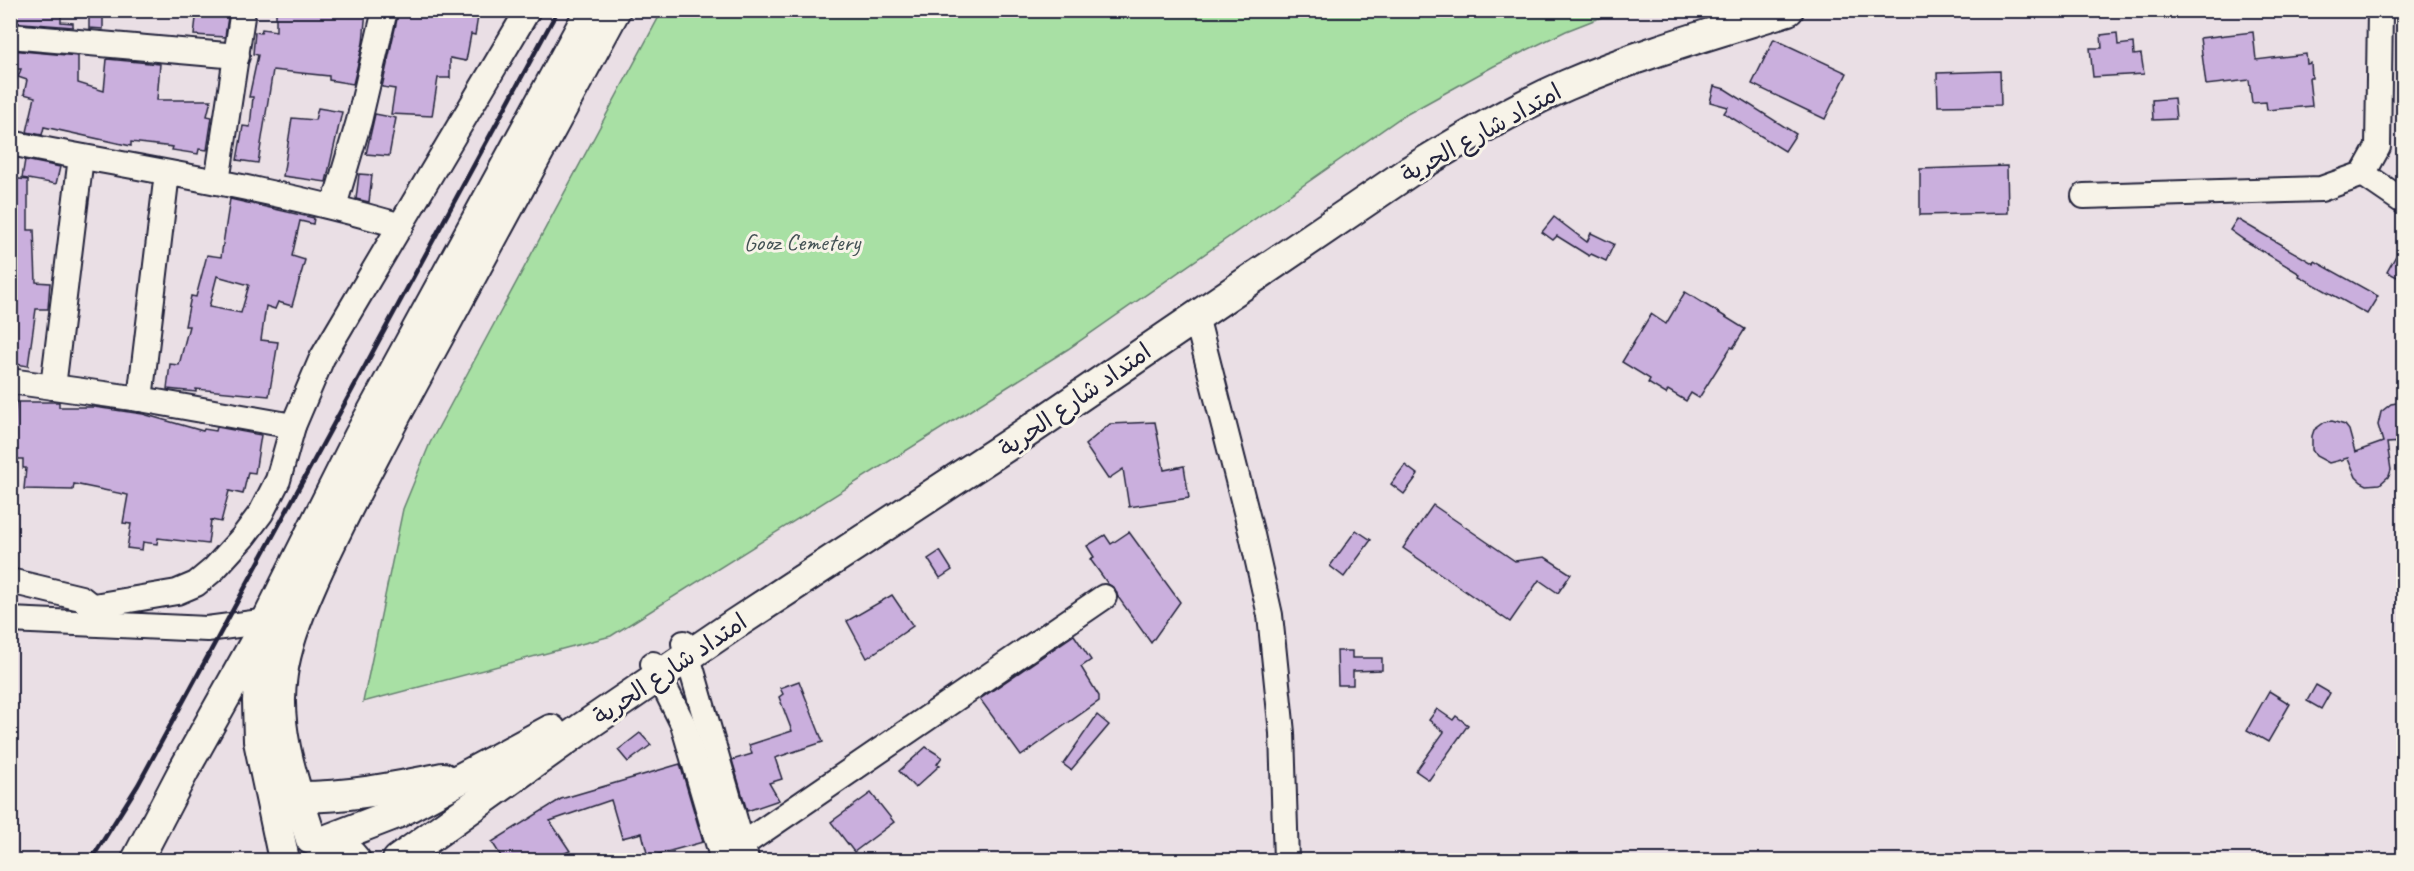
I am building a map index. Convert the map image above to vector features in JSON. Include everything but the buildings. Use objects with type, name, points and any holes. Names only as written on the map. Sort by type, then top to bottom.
[{"type":"main road","points":[[137,861],[184,770],[265,624],[359,436],[591,10]]},
{"type":"main road","points":[[355,861],[338,845],[319,840],[298,796],[287,754],[280,699],[285,655],[301,608],[346,509],[615,10]]},
{"type":"main road","points":[[265,624],[259,666],[258,733],[281,858],[300,842],[319,840],[397,813],[478,771],[656,670],[1004,434],[1237,270],[1400,161],[1528,87],[1596,56],[1710,10]]},
{"type":"main road","name":"امتداد شارع الحرية","points":[[685,650],[974,469],[1410,171],[1535,100],[1626,62],[1700,36],[1788,10]]},
{"type":"main road","name":"امتداد شارع الحرية","points":[[398,861],[656,670]]},
{"type":"main road","points":[[298,796],[331,797],[387,789],[478,771]]},
{"type":"street","points":[[217,182],[243,10]]},
{"type":"street","points":[[334,206],[359,121],[386,10]]},
{"type":"street","points":[[94,606],[177,592],[196,584],[214,569],[261,513],[278,480],[293,426],[327,348],[528,10]]},
{"type":"street","points":[[2084,196],[2320,189],[2363,174],[2378,147],[2380,10]]},
{"type":"street","points":[[10,36],[237,56]]},
{"type":"street","points":[[10,143],[334,206],[401,226]]},
{"type":"street","points":[[53,387],[81,158]]},
{"type":"street","points":[[140,399],[167,173]]},
{"type":"street","points":[[2363,174],[2403,202]]},
{"type":"street","points":[[1196,316],[1270,615],[1282,733],[1286,861]]},
{"type":"street","points":[[10,381],[140,399],[293,426]]},
{"type":"street","points":[[10,580],[81,598],[94,606],[114,626]]},
{"type":"street","points":[[731,857],[1104,597]]},
{"type":"street","points":[[10,620],[207,629],[265,624]]},
{"type":"street","points":[[685,650],[731,857]]},
{"type":"street","points":[[656,670],[683,724],[731,857]]},
{"type":"green space","name":"Gooz Cemetery","points":[[662,11],[1617,11],[1566,31],[1494,66],[1400,118],[1068,349],[611,636],[363,702],[403,509],[430,443]]},
{"type":"railway","points":[[91,860],[138,785],[558,10]]}]
